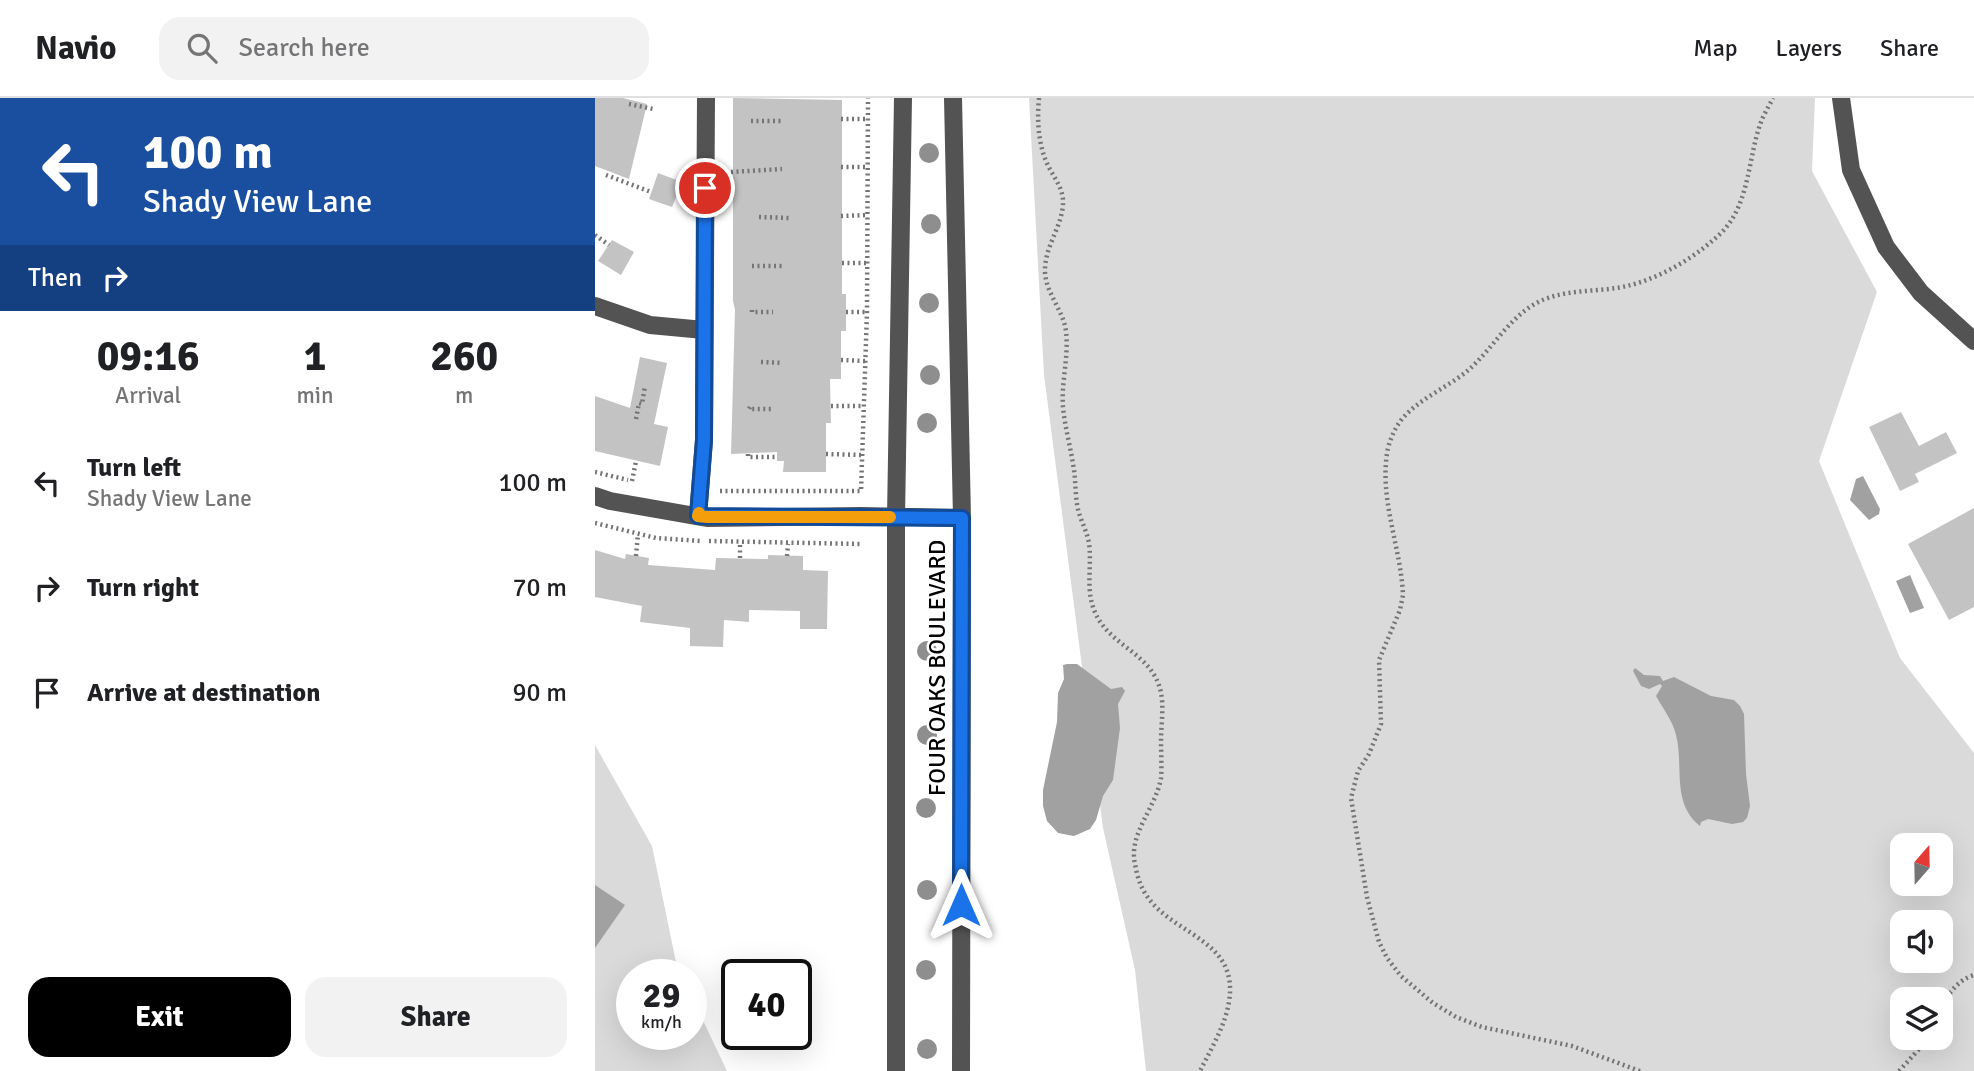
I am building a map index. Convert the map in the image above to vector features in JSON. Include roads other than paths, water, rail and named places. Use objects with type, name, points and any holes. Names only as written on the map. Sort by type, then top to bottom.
[{"type":"street","points":[[698,516],[704,440],[706,98]]},
{"type":"street","name":"FOUR OAKS BOULEVARD","points":[[896,1071],[896,517],[903,98]]},
{"type":"street","name":"FOUR OAKS BOULEVARD","points":[[953,98],[962,518],[961,1071]]},
{"type":"street","points":[[1841,98],[1851,170],[1886,247],[1921,293],[1974,341]]},
{"type":"street","points":[[595,306],[650,325],[704,330]]},
{"type":"street","points":[[595,496],[698,516],[962,518]]}]
